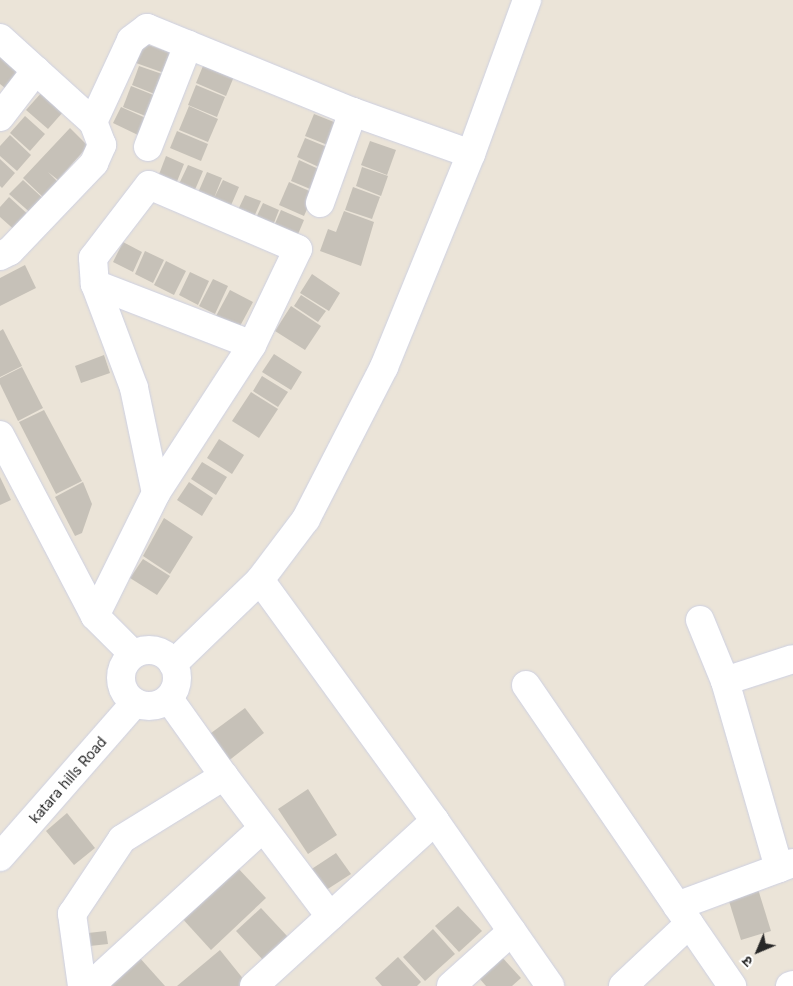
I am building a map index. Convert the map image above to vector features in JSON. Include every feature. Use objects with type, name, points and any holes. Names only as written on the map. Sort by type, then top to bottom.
[{"type":"street","points":[[173,664],[260,580],[306,519],[384,366],[471,154],[527,0]]},
{"type":"street","points":[[93,122],[131,40],[147,28],[353,112],[471,154]]},
{"type":"street","points":[[0,38],[93,122],[102,145],[94,163],[10,251],[0,256]]},
{"type":"street","points":[[148,147],[188,45]]},
{"type":"street","points":[[0,117],[36,70]]},
{"type":"street","points":[[320,203],[353,112]]},
{"type":"street","points":[[95,616],[156,493],[252,345],[298,249],[150,185],[93,258],[95,284],[134,388],[156,493]]},
{"type":"street","points":[[95,284],[252,345]]},
{"type":"street","points":[[0,435],[95,616],[133,654]]},
{"type":"street","points":[[260,580],[435,821],[550,986]]},
{"type":"street","points":[[623,986],[683,915],[786,865],[725,681],[700,620]]},
{"type":"street","points":[[151,650],[160,652],[173,664],[177,682],[169,699],[152,707],[135,703],[122,689],[120,679],[122,670],[133,654],[151,650]]},
{"type":"street","points":[[725,681],[793,659]]},
{"type":"street","points":[[526,685],[732,986]]},
{"type":"street","points":[[169,699],[262,828],[330,916]]},
{"type":"street","name":"katara hills Road","points":[[0,858],[135,703]]},
{"type":"street","points":[[82,986],[72,914],[122,839],[224,776]]},
{"type":"street","points":[[254,986],[435,821]]},
{"type":"street","points":[[90,986],[262,828]]},
{"type":"street","points":[[451,986],[512,931]]},
{"type":"building","points":[[143,43],[172,53],[164,73],[136,63]]},
{"type":"building","points":[[0,56],[19,73],[5,88],[0,84]]},
{"type":"building","points":[[205,61],[235,74],[226,96],[196,83]]},
{"type":"building","points":[[139,66],[165,75],[157,95],[132,85]]},
{"type":"building","points":[[196,85],[225,97],[217,117],[188,105]]},
{"type":"building","points":[[131,86],[156,96],[148,117],[123,107]]},
{"type":"building","points":[[42,92],[63,112],[48,129],[26,110]]},
{"type":"building","points":[[189,106],[218,119],[208,142],[179,130]]},
{"type":"building","points":[[121,107],[148,119],[140,136],[113,123]]},
{"type":"building","points":[[314,114],[339,124],[330,146],[305,136]]},
{"type":"building","points":[[25,116],[45,134],[30,151],[10,133]]},
{"type":"building","points":[[70,128],[88,146],[58,180],[48,172],[59,183],[44,198],[23,178]]},
{"type":"building","points":[[177,131],[208,144],[201,161],[170,148]]},
{"type":"building","points":[[10,135],[31,155],[17,171],[0,156],[0,146]]},
{"type":"building","points":[[305,138],[332,149],[323,169],[297,157]]},
{"type":"building","points":[[370,141],[396,150],[387,175],[361,165]]},
{"type":"building","points":[[166,156],[184,164],[176,184],[158,177]]},
{"type":"building","points":[[0,159],[15,173],[2,188],[0,186]]},
{"type":"building","points":[[299,160],[323,171],[315,191],[291,181]]},
{"type":"building","points":[[188,165],[203,171],[194,192],[178,186]]},
{"type":"building","points":[[362,167],[388,176],[381,196],[356,186]]},
{"type":"building","points":[[207,172],[222,178],[214,198],[223,180],[239,187],[229,210],[197,195]]},
{"type":"building","points":[[23,180],[46,201],[33,215],[9,194]]},
{"type":"building","points":[[289,182],[314,193],[304,216],[279,205]]},
{"type":"building","points":[[353,187],[380,197],[372,219],[345,210]]},
{"type":"building","points":[[245,195],[261,201],[254,217],[238,210]]},
{"type":"building","points":[[9,197],[32,218],[18,233],[0,217],[0,207]]},
{"type":"building","points":[[263,203],[279,210],[272,228],[255,220]]},
{"type":"building","points":[[281,210],[304,220],[296,239],[273,228]]},
{"type":"building","points":[[344,211],[374,222],[361,266],[320,251],[328,229],[336,232]]},
{"type":"building","points":[[123,242],[142,252],[133,272],[113,262]]},
{"type":"building","points":[[145,251],[164,260],[153,283],[135,274]]},
{"type":"building","points":[[166,261],[186,271],[174,295],[154,285]]},
{"type":"building","points":[[25,265],[36,288],[0,306],[0,278]]},
{"type":"building","points":[[190,272],[209,281],[198,305],[179,295]]},
{"type":"building","points":[[312,274],[340,293],[329,311],[300,293]]},
{"type":"building","points":[[213,279],[228,286],[215,314],[199,306]]},
{"type":"building","points":[[230,290],[253,302],[239,328],[216,316]]},
{"type":"building","points":[[301,295],[326,311],[318,322],[294,306]]},
{"type":"building","points":[[291,306],[321,326],[305,350],[275,331]]},
{"type":"building","points":[[3,329],[22,366],[0,377],[0,331]]},
{"type":"building","points":[[274,354],[302,372],[291,390],[262,372]]},
{"type":"building","points":[[104,355],[110,373],[81,383],[75,366]]},
{"type":"building","points":[[22,367],[43,408],[18,421],[0,384],[0,378]]},
{"type":"building","points":[[262,376],[288,392],[278,407],[253,391]]},
{"type":"building","points":[[251,392],[278,409],[259,438],[232,421]]},
{"type":"building","points":[[44,410],[82,481],[56,494],[19,422]]},
{"type":"building","points":[[219,439],[244,455],[232,474],[207,458]]},
{"type":"building","points":[[202,462],[227,477],[216,495],[191,479]]},
{"type":"building","points":[[0,477],[11,500],[0,505]]},
{"type":"building","points":[[83,482],[92,504],[82,533],[75,536],[55,497]]},
{"type":"building","points":[[189,482],[213,498],[202,516],[177,500]]},
{"type":"building","points":[[164,518],[193,537],[170,574],[143,556]]},
{"type":"building","points":[[143,559],[170,576],[157,595],[130,578]]},
{"type":"building","points":[[245,708],[264,733],[227,762],[207,736]]},
{"type":"building","points":[[308,789],[337,835],[308,854],[278,809]]},
{"type":"building","points":[[67,813],[95,848],[74,865],[46,831]]},
{"type":"building","points":[[336,853],[351,874],[320,894],[304,874]]},
{"type":"building","points":[[235,865],[266,898],[211,950],[180,916]]},
{"type":"building","points":[[758,889],[771,931],[741,940],[728,898]]},
{"type":"building","points":[[458,906],[482,931],[459,952],[435,926]]},
{"type":"building","points":[[261,908],[288,937],[263,960],[236,931]]},
{"type":"building","points":[[433,929],[455,954],[425,981],[403,957]]},
{"type":"building","points":[[106,931],[108,944],[90,946],[88,933]]},
{"type":"building","points":[[220,950],[249,986],[177,986]]},
{"type":"building","points":[[501,956],[521,978],[512,986],[486,986],[479,978]]},
{"type":"building","points":[[139,957],[165,986],[112,986],[109,983]]},
{"type":"building","points":[[398,957],[421,982],[417,986],[382,986],[375,978]]}]
